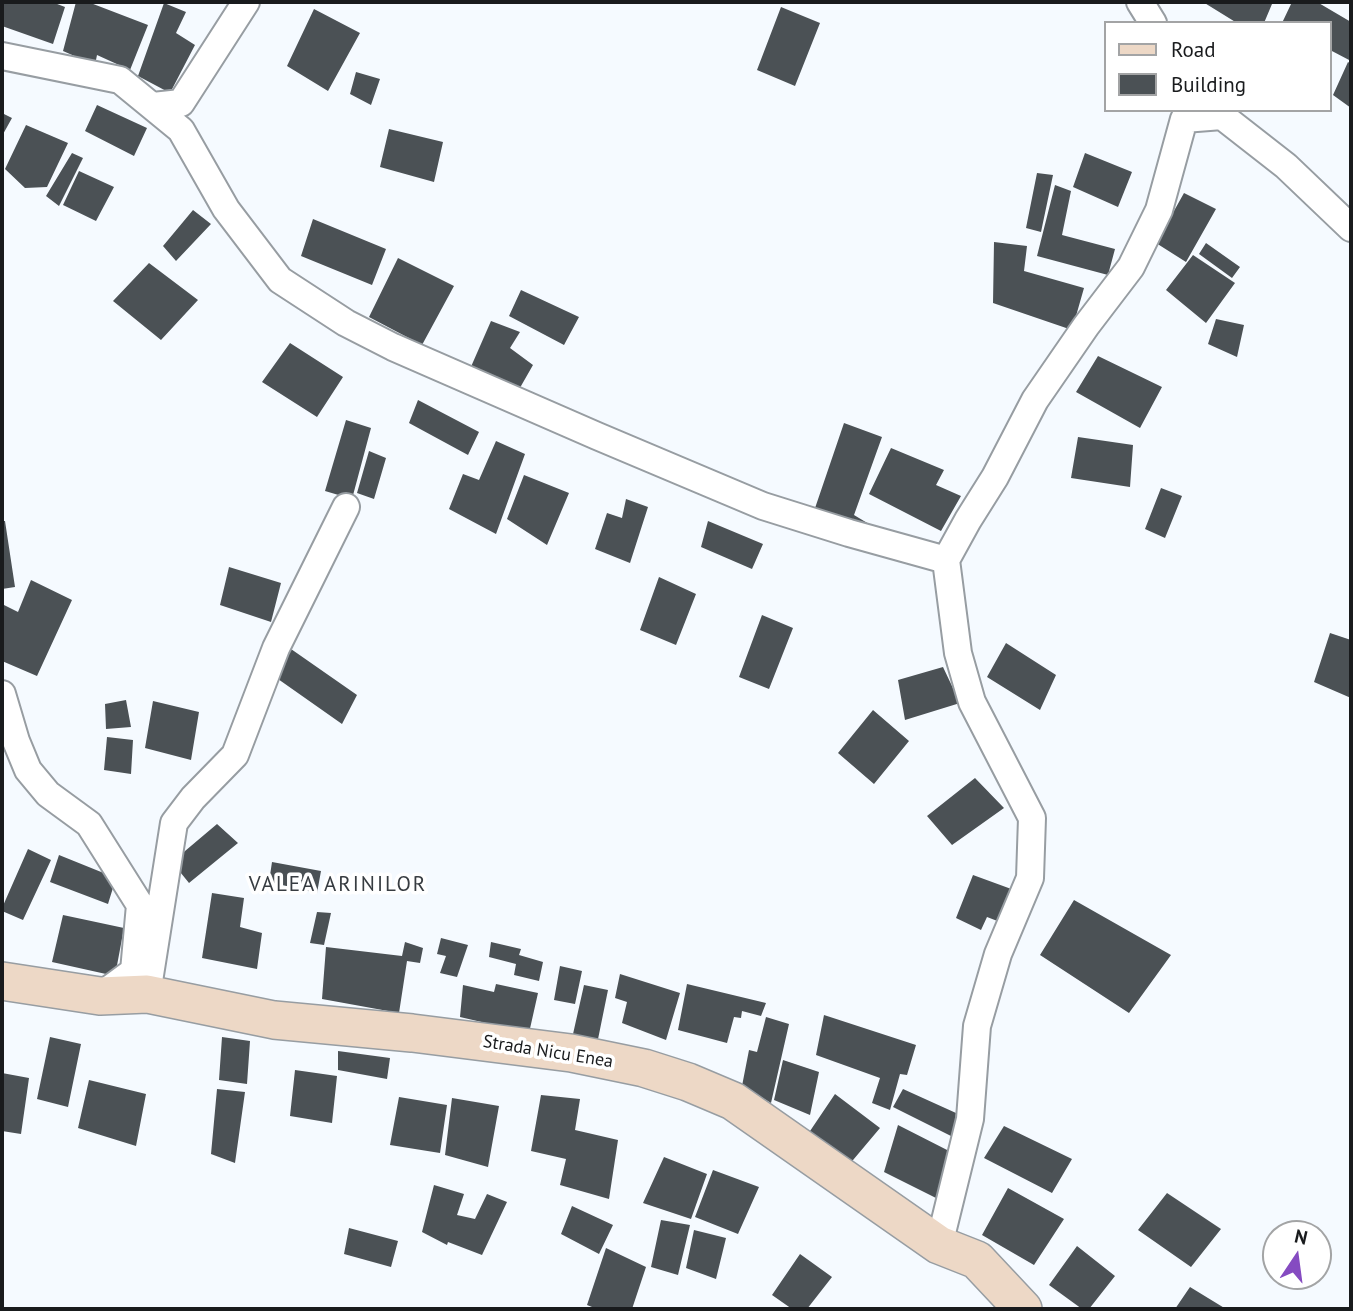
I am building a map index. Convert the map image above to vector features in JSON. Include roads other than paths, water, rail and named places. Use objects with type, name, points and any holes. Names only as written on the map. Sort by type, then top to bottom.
[{"type":"street","points":[[153,107],[181,103],[246,2]]},
{"type":"street","points":[[1140,2],[1152,21]]},
{"type":"street","points":[[2,56],[120,80],[181,130],[226,209],[280,280],[346,323],[393,347],[763,506],[946,560]]},
{"type":"street","points":[[939,1245],[970,1119],[977,1026],[998,954],[1030,878],[1032,818],[972,702],[958,653],[946,560],[995,477],[1035,400],[1131,267],[1159,210],[1184,114],[1222,116],[1286,166],[1351,228]]},
{"type":"street","points":[[147,994],[174,823],[193,798],[235,755],[276,648],[346,507]]},
{"type":"street","points":[[2,694],[28,770],[48,794],[89,824],[140,905],[134,971],[100,996]]},
{"type":"street","name":"Strada Nicu Enea","points":[[2,981],[100,996],[147,994],[274,1020],[412,1033],[571,1053],[644,1068],[733,1101],[939,1245],[977,1260],[1023,1309]]},
{"type":"district","name":"VALEA ARINILOR","points":[[338,885]]}]
